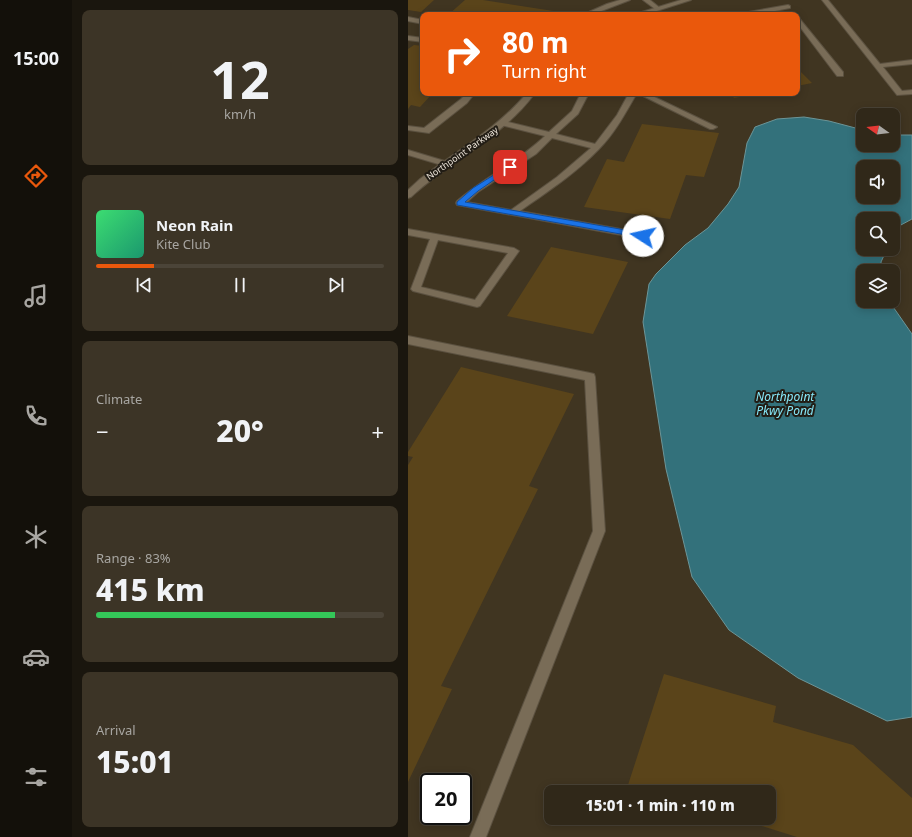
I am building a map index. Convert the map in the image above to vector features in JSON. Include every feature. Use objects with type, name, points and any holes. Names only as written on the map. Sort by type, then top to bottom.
[{"type":"street","points":[[645,12],[688,0]]},
{"type":"street","name":"Northpoint Parkway","points":[[408,194],[445,164],[496,131],[514,114],[529,96]]},
{"type":"lane","points":[[592,12],[627,0]]},
{"type":"lane","points":[[646,0],[657,8]]},
{"type":"lane","points":[[766,12],[789,9],[782,0]]},
{"type":"lane","points":[[825,0],[900,93],[912,92]]},
{"type":"lane","points":[[408,20],[420,22]]},
{"type":"lane","points":[[800,25],[840,74]]},
{"type":"lane","points":[[408,38],[420,40]]},
{"type":"lane","points":[[877,66],[912,62]]},
{"type":"lane","points":[[408,128],[426,131],[468,96]]},
{"type":"lane","points":[[583,96],[575,112],[533,152],[475,190],[460,203],[643,236]]},
{"type":"lane","points":[[513,212],[560,179],[597,147],[620,116],[631,96]]},
{"type":"lane","points":[[646,96],[713,127]]},
{"type":"lane","points":[[504,123],[597,147]]},
{"type":"lane","points":[[408,152],[445,164]]},
{"type":"lane","points":[[408,232],[514,251],[477,304],[416,289],[435,237]]},
{"type":"lane","points":[[408,340],[590,377],[599,531],[478,837]]},
{"type":"water","name":"Northpoint Pkwy Pond","points":[[804,117],[829,121],[856,128],[856,152],[900,152],[900,135],[912,135],[912,219],[900,225],[900,212],[856,212],[856,256],[884,256],[881,264],[856,264],[856,308],[894,308],[912,334],[912,717],[887,721],[798,678],[729,630],[692,577],[666,469],[643,322],[649,284],[656,274],[685,245],[708,228],[728,204],[739,187],[747,143],[755,127],[777,119]]},
{"type":"building","points":[[408,0],[434,0],[421,12],[408,10]]},
{"type":"building","points":[[465,0],[483,0],[560,12],[451,12]]},
{"type":"building","points":[[414,45],[420,46],[420,96],[430,96],[420,107],[411,105],[408,109],[408,49]]},
{"type":"building","points":[[800,71],[812,83],[800,85]]},
{"type":"building","points":[[732,96],[745,96],[734,98]]},
{"type":"building","points":[[642,124],[719,133],[704,177],[686,175],[670,219],[584,207],[607,159],[624,162]]},
{"type":"building","points":[[551,247],[628,262],[593,334],[507,316]]},
{"type":"building","points":[[461,367],[574,394],[529,486],[538,489],[441,686],[452,689],[408,782],[408,465],[413,457],[408,456],[408,452]]},
{"type":"building","points":[[664,674],[776,706],[773,722],[853,745],[912,798],[912,837],[797,837],[758,825],[776,825],[776,785],[628,785]]},
{"type":"route","points":[[510,167],[475,190],[460,203],[643,236]]}]
